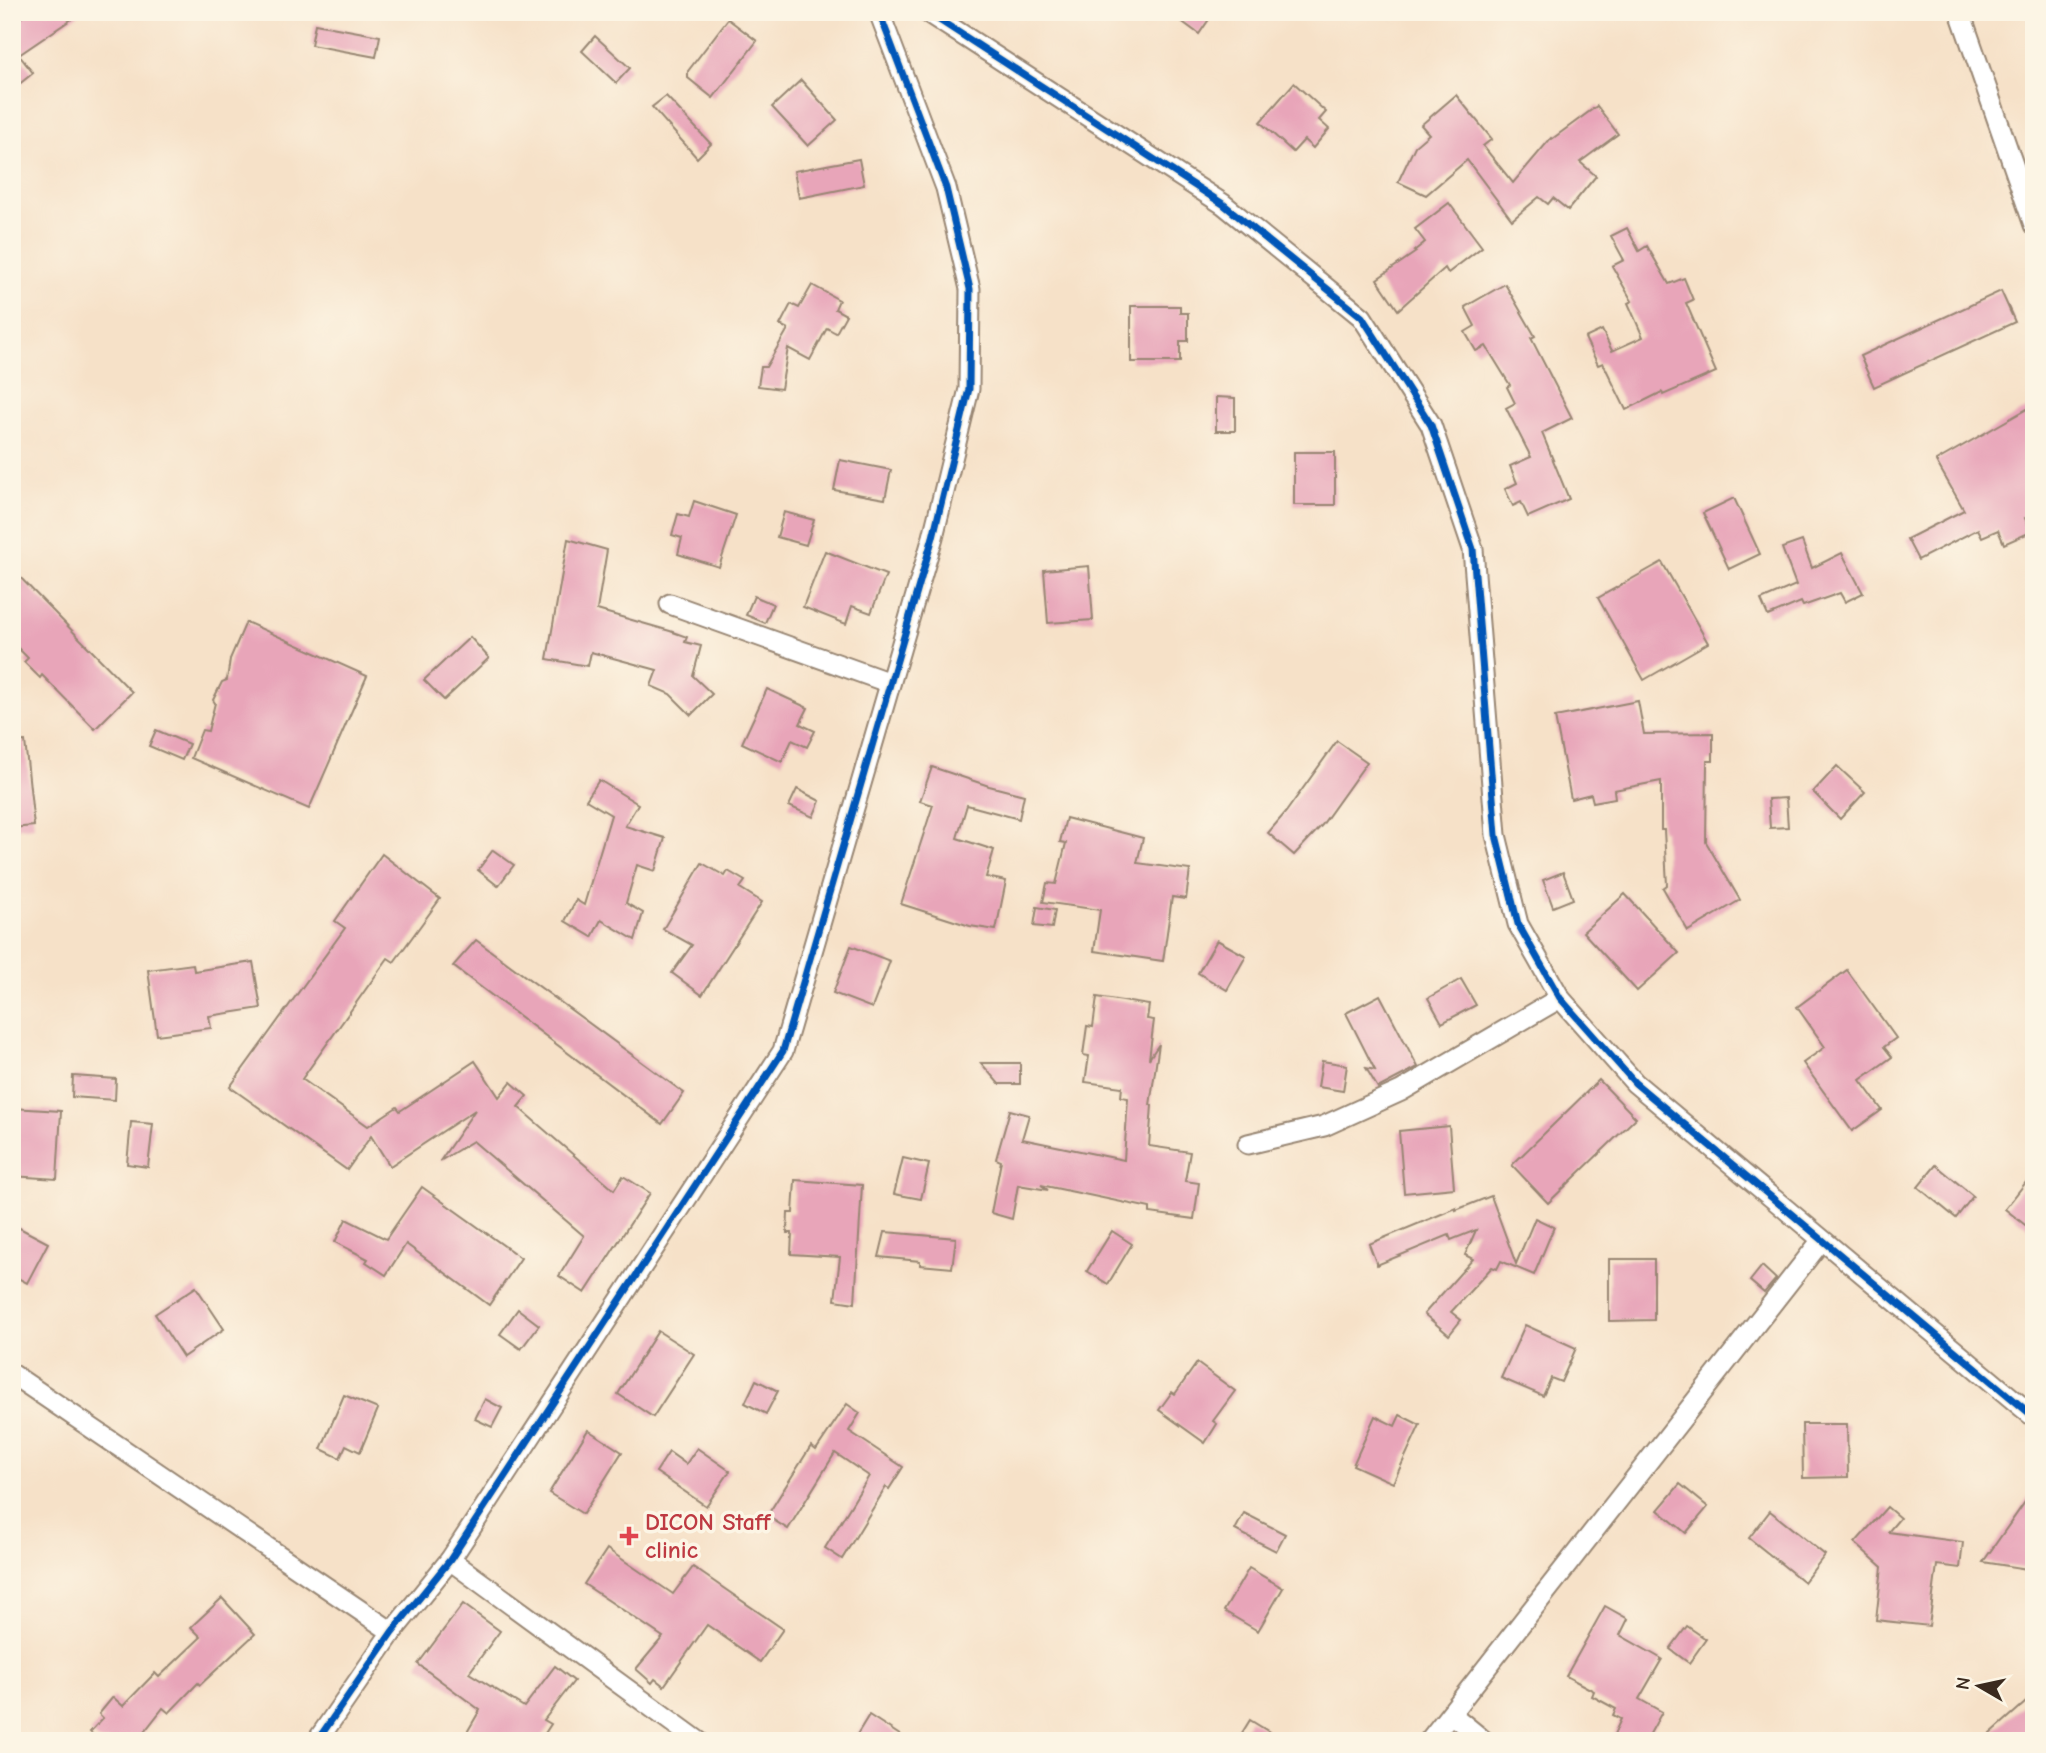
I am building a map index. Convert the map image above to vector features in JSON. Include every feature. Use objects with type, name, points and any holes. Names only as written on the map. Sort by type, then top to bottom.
[{"type":"street","points":[[317,1741],[392,1632],[450,1560],[783,1051],[933,537],[969,389],[970,289],[946,188],[879,12]]},
{"type":"street","points":[[927,12],[1223,204],[1362,317],[1431,425],[1473,549],[1496,835],[1518,924],[1560,998],[1635,1083],[2034,1417]]},
{"type":"street","points":[[1959,12],[2034,225]]},
{"type":"street","points":[[670,604],[890,683]]},
{"type":"street","points":[[1248,1144],[1324,1126],[1401,1091],[1560,998]]},
{"type":"street","points":[[1429,1741],[1821,1241]]},
{"type":"street","points":[[12,1374],[392,1632]]},
{"type":"street","points":[[450,1560],[698,1741]]},
{"type":"street","points":[[1451,1714],[1483,1741]]},
{"type":"building","points":[[29,12],[82,12],[19,55],[33,73],[12,90],[12,24]]},
{"type":"building","points":[[1169,12],[1214,12],[1199,34]]},
{"type":"building","points":[[728,19],[757,41],[713,98],[688,78],[688,71]]},
{"type":"building","points":[[315,24],[380,36],[376,57],[311,45]]},
{"type":"building","points":[[595,36],[630,68],[616,83],[582,51]]},
{"type":"building","points":[[801,80],[837,120],[808,146],[772,107]]},
{"type":"building","points":[[1294,83],[1326,112],[1319,120],[1329,129],[1313,148],[1304,140],[1293,152],[1260,122]]},
{"type":"building","points":[[1456,95],[1492,139],[1483,146],[1513,183],[1551,138],[1597,106],[1618,134],[1580,162],[1596,176],[1568,210],[1553,198],[1548,204],[1539,197],[1512,220],[1467,160],[1426,195],[1398,182],[1415,146],[1429,134],[1421,125]]},
{"type":"building","points":[[666,96],[711,144],[697,158],[652,107]]},
{"type":"building","points":[[859,159],[864,185],[799,198],[794,171]]},
{"type":"building","points":[[1449,203],[1482,247],[1448,273],[1445,268],[1398,310],[1377,279],[1416,252],[1414,251],[1425,242],[1415,229]]},
{"type":"building","points":[[1627,228],[1639,251],[1647,246],[1669,284],[1684,278],[1693,300],[1686,303],[1716,372],[1663,395],[1662,392],[1626,410],[1603,363],[1598,365],[1585,338],[1602,330],[1612,351],[1643,337],[1628,303],[1632,301],[1612,266],[1624,260],[1611,236]]},
{"type":"building","points":[[1505,284],[1535,336],[1531,338],[1572,418],[1542,433],[1569,499],[1528,517],[1521,502],[1513,506],[1505,489],[1517,483],[1510,466],[1531,457],[1506,408],[1515,403],[1507,387],[1510,385],[1486,346],[1476,351],[1465,332],[1475,326],[1465,307]]},
{"type":"building","points":[[812,285],[839,300],[835,309],[846,315],[836,333],[827,328],[810,360],[788,348],[781,389],[758,386],[761,367],[766,367],[788,329],[780,325],[791,304],[799,308]]},
{"type":"building","points":[[2001,291],[2015,322],[1874,387],[1860,356]]},
{"type":"building","points":[[1131,306],[1180,306],[1180,313],[1188,313],[1188,341],[1180,341],[1180,362],[1131,362]]},
{"type":"building","points":[[1216,397],[1235,398],[1235,431],[1216,431]]},
{"type":"building","points":[[2034,405],[2034,515],[2025,518],[2031,532],[2004,544],[1998,530],[1982,537],[1978,529],[1918,560],[1907,539],[1964,510],[1936,461]]},
{"type":"building","points":[[1294,452],[1335,452],[1335,505],[1294,505]]},
{"type":"building","points":[[840,460],[891,470],[885,499],[834,490]]},
{"type":"building","points":[[1734,498],[1760,554],[1729,569],[1703,513]]},
{"type":"building","points":[[694,501],[736,515],[719,567],[678,554],[682,538],[672,535],[678,514],[689,517]]},
{"type":"building","points":[[784,512],[814,520],[806,545],[777,537]]},
{"type":"building","points":[[568,539],[607,550],[597,610],[670,631],[687,637],[685,642],[701,646],[693,676],[712,694],[691,715],[670,694],[651,686],[657,670],[591,652],[588,666],[547,659]]},
{"type":"building","points":[[1802,541],[1812,568],[1842,553],[1863,593],[1845,602],[1840,593],[1803,606],[1801,602],[1768,616],[1761,600],[1796,585],[1782,548]]},
{"type":"building","points":[[825,551],[886,575],[871,613],[852,606],[846,624],[803,607]]},
{"type":"building","points":[[1662,562],[1708,643],[1644,680],[1598,598]]},
{"type":"building","points":[[1089,566],[1093,620],[1048,623],[1044,570]]},
{"type":"building","points":[[12,569],[132,692],[95,729],[42,675],[40,678],[24,662],[28,658],[12,642]]},
{"type":"building","points":[[754,596],[773,604],[765,623],[746,615]]},
{"type":"building","points":[[246,622],[367,676],[309,809],[191,758],[202,730],[208,731],[215,703],[213,700],[222,682],[227,680],[230,659]]},
{"type":"building","points":[[470,637],[489,658],[444,700],[424,680]]},
{"type":"building","points":[[767,689],[808,708],[800,724],[815,731],[807,747],[792,740],[782,762],[742,743]]},
{"type":"building","points":[[1638,701],[1644,734],[1713,733],[1713,761],[1707,761],[1706,842],[1740,900],[1688,931],[1663,888],[1667,885],[1664,830],[1661,830],[1661,781],[1614,790],[1615,798],[1593,802],[1591,794],[1571,799],[1555,717]]},
{"type":"building","points":[[156,730],[189,744],[182,760],[149,746]]},
{"type":"building","points":[[25,741],[34,826],[12,828],[12,742]]},
{"type":"building","points":[[1337,741],[1367,762],[1322,825],[1294,855],[1268,833]]},
{"type":"building","points":[[1837,766],[1865,792],[1840,819],[1813,792]]},
{"type":"building","points":[[932,767],[1024,795],[1019,819],[967,805],[957,838],[994,850],[986,877],[1006,881],[996,930],[970,926],[901,904],[933,805],[920,801]]},
{"type":"building","points":[[599,780],[638,804],[625,826],[665,838],[655,871],[637,865],[626,903],[643,913],[635,940],[601,920],[592,937],[565,921],[576,900],[584,905],[611,815],[586,800]]},
{"type":"building","points":[[797,789],[820,801],[813,817],[789,806]]},
{"type":"building","points":[[1786,798],[1788,827],[1770,828],[1768,799]]},
{"type":"building","points":[[1066,818],[1143,838],[1137,863],[1190,870],[1186,899],[1172,897],[1163,961],[1094,951],[1100,910],[1043,902],[1047,883],[1056,884],[1066,843],[1060,842]]},
{"type":"building","points":[[493,850],[514,865],[498,886],[478,870]]},
{"type":"building","points":[[382,854],[440,899],[394,962],[388,958],[302,1079],[368,1126],[397,1107],[400,1111],[475,1061],[499,1097],[511,1082],[527,1096],[518,1107],[614,1190],[623,1176],[650,1193],[585,1293],[559,1276],[584,1236],[473,1141],[440,1161],[475,1110],[390,1166],[371,1136],[347,1170],[230,1087],[345,928],[335,921]]},
{"type":"building","points":[[702,863],[725,876],[728,871],[745,881],[740,888],[762,902],[702,995],[672,973],[692,945],[663,929]]},
{"type":"building","points":[[1563,872],[1573,899],[1553,907],[1543,880]]},
{"type":"building","points":[[1625,894],[1679,953],[1637,991],[1583,932]]},
{"type":"building","points":[[1037,907],[1055,910],[1052,928],[1034,926]]},
{"type":"building","points":[[476,940],[684,1093],[662,1124],[453,966]]},
{"type":"building","points":[[1217,940],[1246,956],[1227,990],[1198,973]]},
{"type":"building","points":[[851,946],[890,961],[872,1008],[833,993]]},
{"type":"building","points":[[253,962],[261,1008],[209,1016],[211,1028],[157,1035],[148,970],[193,964],[194,971]]},
{"type":"building","points":[[1847,970],[1896,1038],[1884,1047],[1892,1057],[1860,1080],[1882,1110],[1852,1131],[1803,1063],[1825,1047],[1797,1007]]},
{"type":"building","points":[[1461,979],[1476,1005],[1442,1023],[1428,998]]},
{"type":"building","points":[[1380,995],[1418,1067],[1378,1088],[1366,1068],[1375,1070],[1346,1013]]},
{"type":"building","points":[[1097,997],[1149,1005],[1147,1019],[1154,1020],[1149,1059],[1159,1044],[1150,1105],[1149,1146],[1190,1152],[1185,1181],[1199,1183],[1194,1219],[1150,1213],[1150,1208],[1041,1185],[1048,1190],[1018,1185],[1012,1219],[991,1213],[1001,1161],[996,1159],[1010,1110],[1029,1115],[1022,1139],[1124,1160],[1128,1098],[1121,1097],[1122,1087],[1085,1082],[1089,1056],[1083,1055],[1087,1026],[1093,1027]]},
{"type":"building","points":[[1322,1061],[1347,1065],[1343,1091],[1318,1087]]},
{"type":"building","points":[[981,1063],[1020,1063],[1020,1084],[999,1084]]},
{"type":"building","points":[[73,1076],[116,1079],[115,1100],[72,1097]]},
{"type":"building","points":[[1599,1080],[1636,1118],[1548,1203],[1512,1165]]},
{"type":"building","points":[[12,1108],[61,1111],[57,1179],[12,1176]]},
{"type":"building","points":[[131,1122],[153,1124],[148,1167],[127,1164]]},
{"type":"building","points":[[1449,1126],[1454,1188],[1404,1193],[1399,1131]]},
{"type":"building","points":[[903,1158],[929,1164],[921,1199],[894,1194]]},
{"type":"building","points":[[1936,1165],[1973,1196],[1956,1218],[1918,1187]]},
{"type":"building","points":[[2034,1172],[2034,1232],[2005,1209]]},
{"type":"building","points":[[795,1180],[862,1185],[855,1303],[835,1300],[840,1257],[791,1254],[792,1233],[787,1233],[788,1213],[793,1213]]},
{"type":"building","points":[[422,1187],[521,1258],[489,1305],[406,1244],[386,1275],[366,1262],[368,1259],[335,1242],[346,1219],[386,1239]]},
{"type":"building","points":[[1491,1196],[1516,1264],[1535,1218],[1554,1227],[1534,1275],[1501,1261],[1497,1269],[1492,1267],[1451,1312],[1461,1320],[1449,1335],[1424,1314],[1473,1259],[1465,1255],[1476,1230],[1451,1240],[1449,1235],[1377,1265],[1369,1244]]},
{"type":"building","points":[[12,1224],[48,1243],[27,1283],[12,1275]]},
{"type":"building","points":[[1112,1231],[1132,1244],[1108,1284],[1087,1271]]},
{"type":"building","points":[[885,1232],[956,1238],[952,1268],[920,1265],[920,1261],[879,1257]]},
{"type":"building","points":[[1609,1259],[1654,1259],[1654,1320],[1609,1321]]},
{"type":"building","points":[[1762,1266],[1776,1279],[1764,1293],[1750,1281]]},
{"type":"building","points":[[196,1287],[224,1329],[183,1357],[155,1314]]},
{"type":"building","points":[[518,1309],[539,1325],[521,1349],[500,1334]]},
{"type":"building","points":[[1525,1325],[1576,1348],[1561,1382],[1551,1378],[1543,1396],[1501,1378]]},
{"type":"building","points":[[658,1331],[694,1354],[653,1417],[618,1394]]},
{"type":"building","points":[[1197,1363],[1235,1391],[1213,1421],[1217,1424],[1205,1443],[1159,1410],[1172,1392],[1175,1394]]},
{"type":"building","points":[[756,1380],[778,1391],[766,1414],[745,1403]]},
{"type":"building","points":[[344,1395],[378,1409],[360,1452],[346,1445],[340,1458],[321,1449]]},
{"type":"building","points":[[485,1399],[502,1408],[492,1427],[475,1419]]},
{"type":"building","points":[[847,1404],[860,1413],[849,1431],[903,1467],[889,1489],[886,1487],[842,1559],[825,1548],[869,1476],[835,1453],[788,1529],[767,1516],[811,1446],[816,1450]]},
{"type":"building","points":[[1400,1415],[1420,1425],[1393,1483],[1353,1465],[1375,1416],[1395,1426]]},
{"type":"building","points":[[1802,1424],[1847,1424],[1848,1477],[1803,1478]]},
{"type":"building","points":[[588,1430],[622,1452],[583,1514],[549,1493]]},
{"type":"building","points":[[697,1448],[730,1471],[706,1506],[656,1472],[669,1452],[686,1464]]},
{"type":"building","points":[[1680,1484],[1708,1507],[1686,1533],[1658,1510]]},
{"type":"building","points":[[2034,1489],[2034,1570],[1983,1562]]},
{"type":"building","points":[[1887,1507],[1900,1518],[1888,1532],[1963,1542],[1960,1568],[1937,1565],[1929,1626],[1876,1620],[1882,1567],[1855,1543]]},
{"type":"building","points":[[1770,1511],[1825,1555],[1804,1582],[1749,1538]]},
{"type":"building","points":[[1244,1513],[1285,1534],[1276,1551],[1235,1530]]},
{"type":"building","points":[[607,1549],[673,1594],[693,1567],[783,1629],[760,1662],[707,1625],[664,1686],[655,1679],[652,1683],[636,1669],[663,1637],[584,1584]]},
{"type":"building","points":[[1249,1568],[1283,1588],[1258,1631],[1224,1611]]},
{"type":"building","points":[[222,1598],[255,1634],[200,1685],[198,1683],[169,1713],[163,1708],[137,1741],[99,1741],[90,1732],[103,1718],[99,1714],[113,1697],[123,1706],[155,1673],[159,1677],[201,1637],[191,1627]]},
{"type":"building","points":[[463,1604],[500,1631],[469,1673],[524,1707],[555,1666],[574,1681],[544,1720],[551,1724],[540,1741],[462,1741],[480,1710],[418,1664]]},
{"type":"building","points":[[1605,1606],[1628,1619],[1620,1635],[1662,1659],[1639,1699],[1662,1712],[1646,1741],[1611,1741],[1621,1719],[1613,1715],[1616,1709],[1592,1696],[1594,1691],[1566,1676]]},
{"type":"building","points":[[1687,1626],[1706,1639],[1689,1663],[1670,1649]]},
{"type":"building","points":[[2034,1695],[2034,1741],[1982,1741]]},
{"type":"building","points":[[869,1715],[909,1741],[853,1741]]},
{"type":"building","points":[[1250,1720],[1284,1741],[1237,1741]]},
{"type":"cycle path","points":[[317,1741],[392,1632],[450,1560],[783,1051],[933,537],[969,389],[970,289],[946,188],[879,12]]},
{"type":"cycle path","points":[[927,12],[1223,204],[1362,317],[1431,425],[1473,549],[1496,835],[1518,924],[1560,998],[1635,1083],[2034,1417]]},
{"type":"place","name":"DICON Staff clinic","points":[[629,1536]]}]
